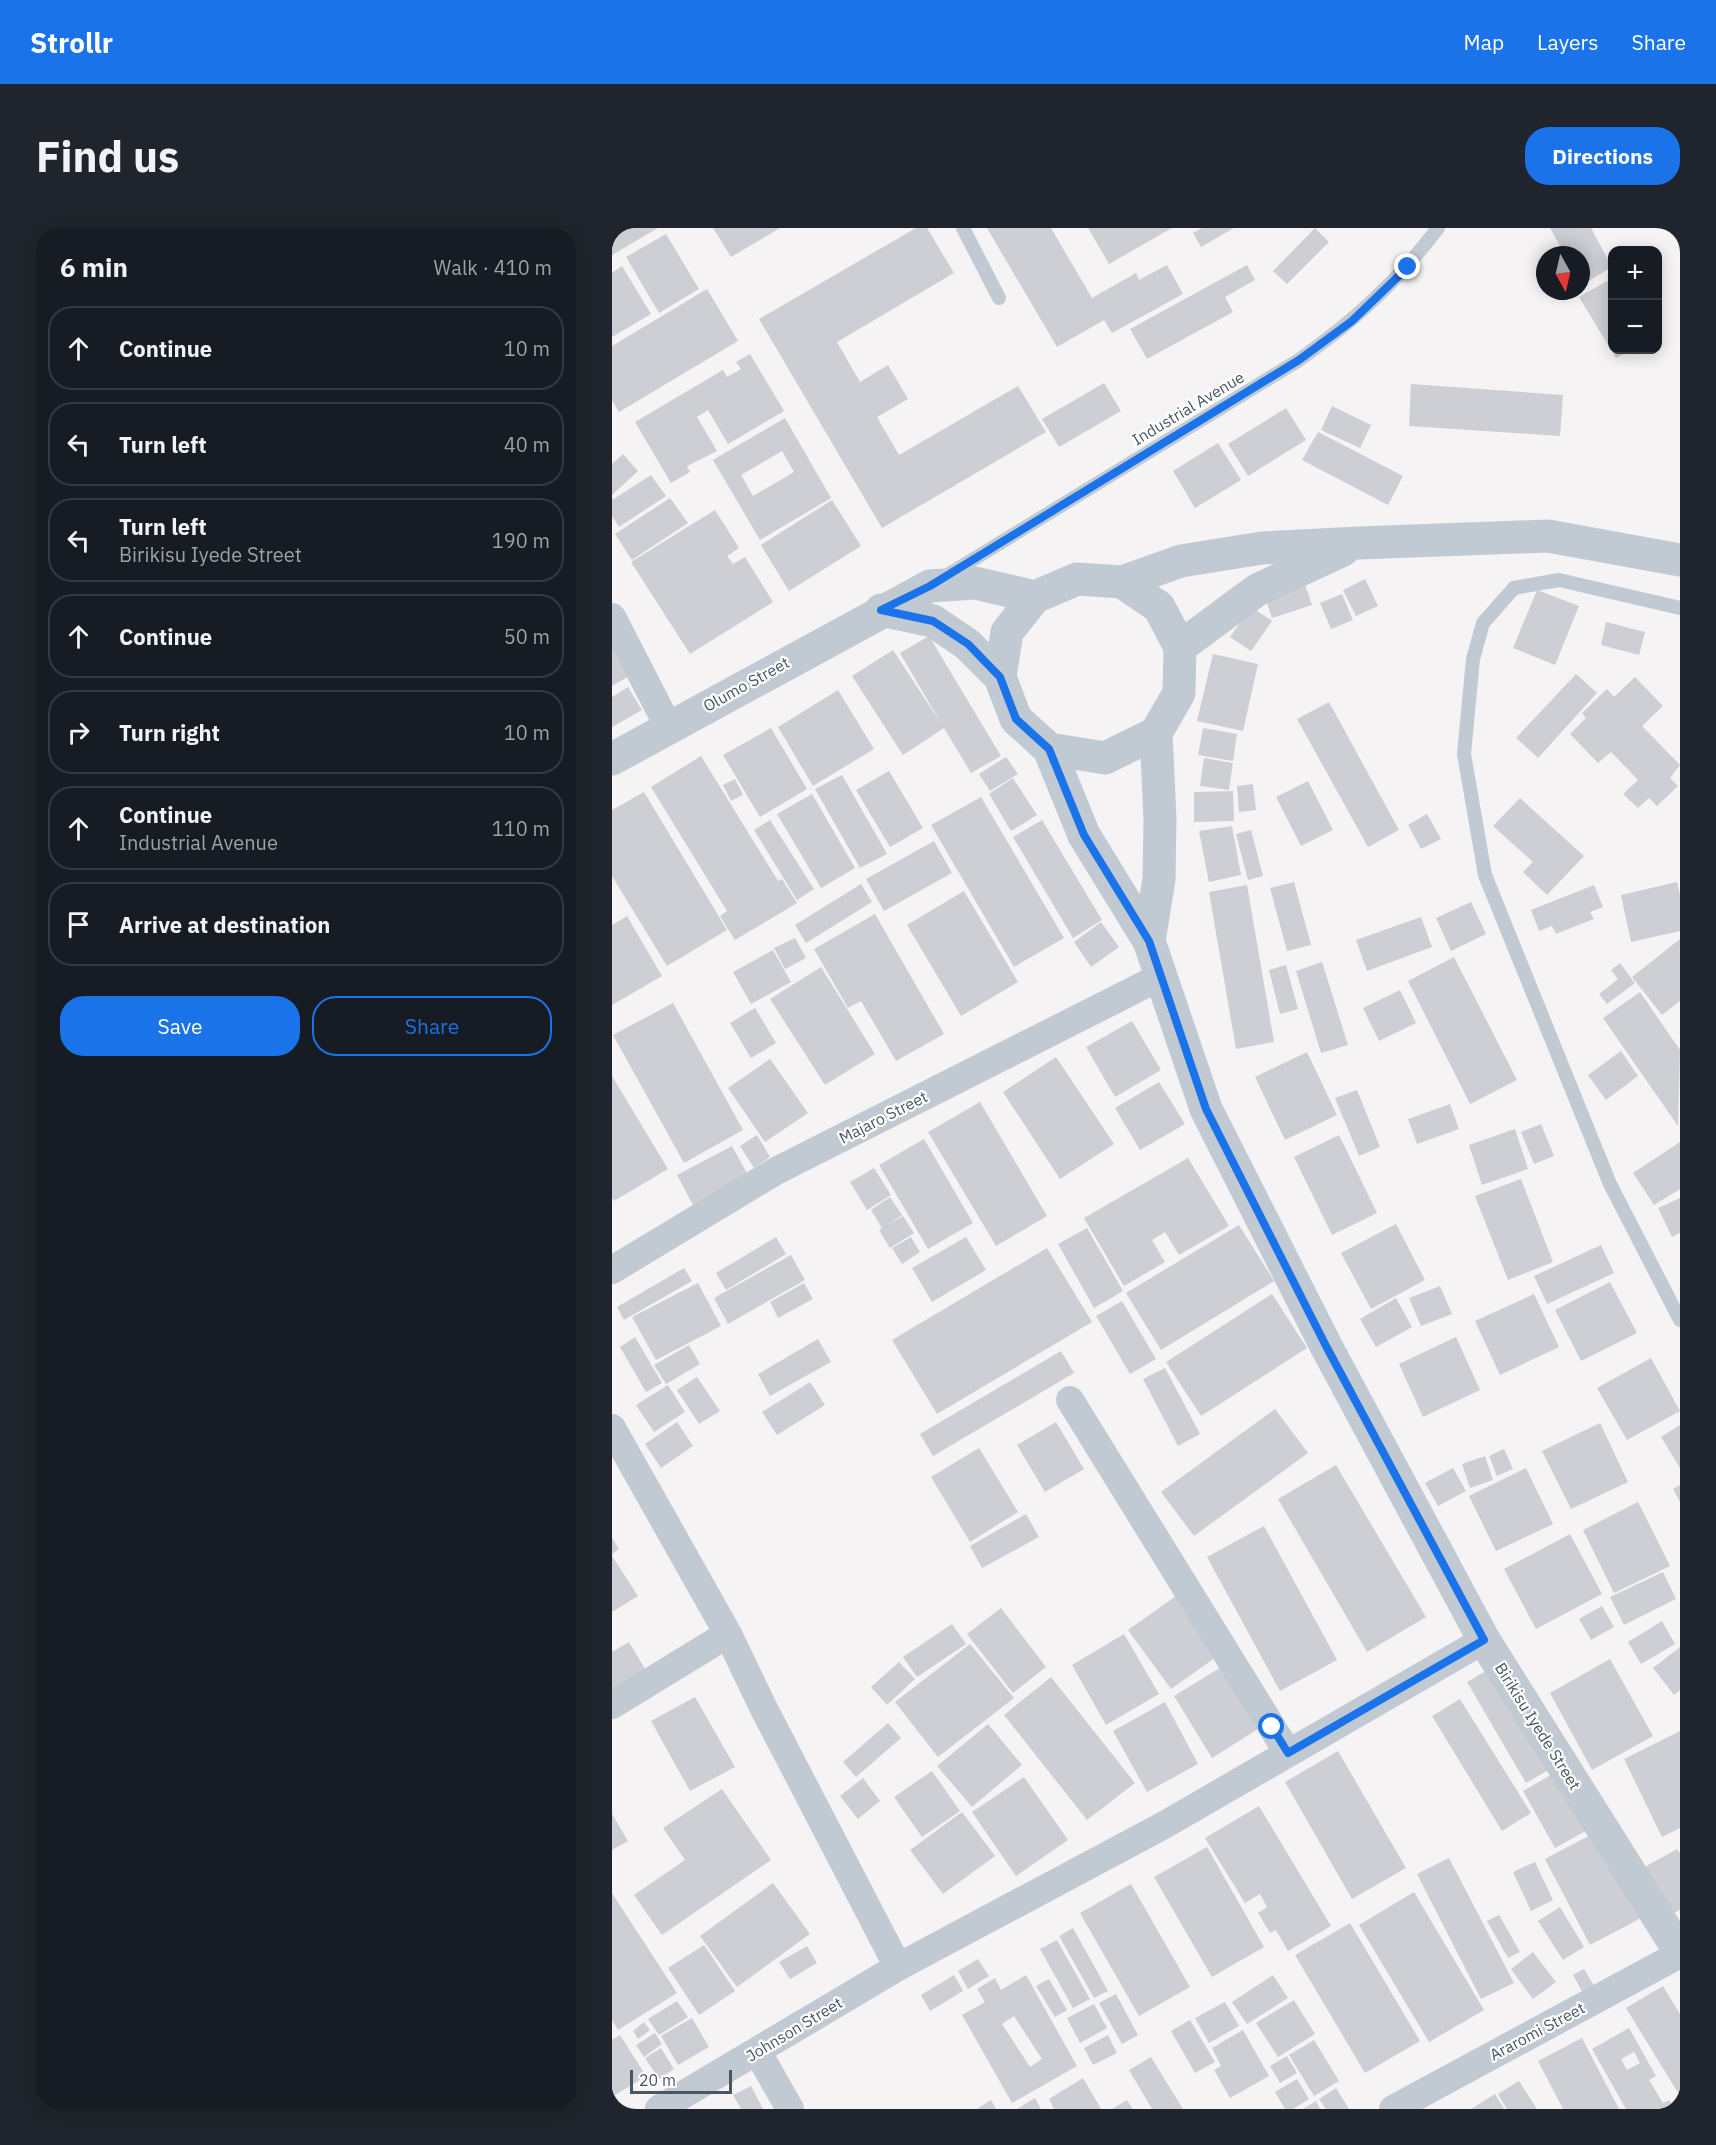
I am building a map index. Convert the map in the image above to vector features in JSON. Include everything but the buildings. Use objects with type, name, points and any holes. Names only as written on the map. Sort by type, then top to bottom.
[{"type":"street","points":[[1000,677],[1007,632],[1035,597],[1077,579],[1122,582],[1193,559],[1262,548],[1548,536],[1680,560]]},
{"type":"street","points":[[1180,647],[1257,590],[1359,543]]},
{"type":"street","points":[[881,610],[933,621],[968,644],[1000,677],[1016,719],[1049,749],[1105,758],[1156,733],[1179,693],[1180,647],[1159,607],[1122,582]]},
{"type":"street","points":[[930,586],[975,583],[1035,597]]},
{"type":"street","name":"Olumo Street","points":[[612,759],[881,610],[930,586]]},
{"type":"street","points":[[612,617],[668,726]]},
{"type":"street","name":"Birikisu Iyede Street","points":[[1149,941],[1159,879],[1160,819],[1156,733]]},
{"type":"street","name":"Birikisu Iyede Street","points":[[1049,749],[1084,835],[1149,941],[1206,1109],[1326,1346],[1484,1640],[1680,1953]]},
{"type":"street","name":"Majaro Street","points":[[612,1269],[776,1171],[1160,977]]},
{"type":"street","points":[[1070,1400],[1288,1753]]},
{"type":"street","points":[[612,1428],[728,1634],[763,1707],[898,1967]]},
{"type":"street","points":[[612,1705],[728,1634]]},
{"type":"street","name":"Johnson Street","points":[[659,2109],[898,1967],[1166,1824],[1484,1640]]},
{"type":"street","name":"Araromi Street","points":[[1393,2109],[1680,1953]]},
{"type":"street","points":[[757,2051],[790,2109]]},
{"type":"lane","points":[[963,228],[999,298]]},
{"type":"lane","name":"Industrial Avenue","points":[[930,586],[1299,360],[1352,321],[1408,267],[1438,228]]},
{"type":"lane","points":[[1680,608],[1559,580],[1514,588],[1483,623],[1473,659],[1464,754],[1485,875],[1610,1184],[1680,1320]]},
{"type":"route","points":[[1272,1727],[1288,1753],[1484,1640],[1326,1346],[1206,1109],[1149,941],[1114,888],[1084,835],[1049,749],[1016,719],[1000,677],[968,644],[933,621],[881,610],[930,586],[1125,464],[1299,360],[1352,321],[1408,267]]}]
